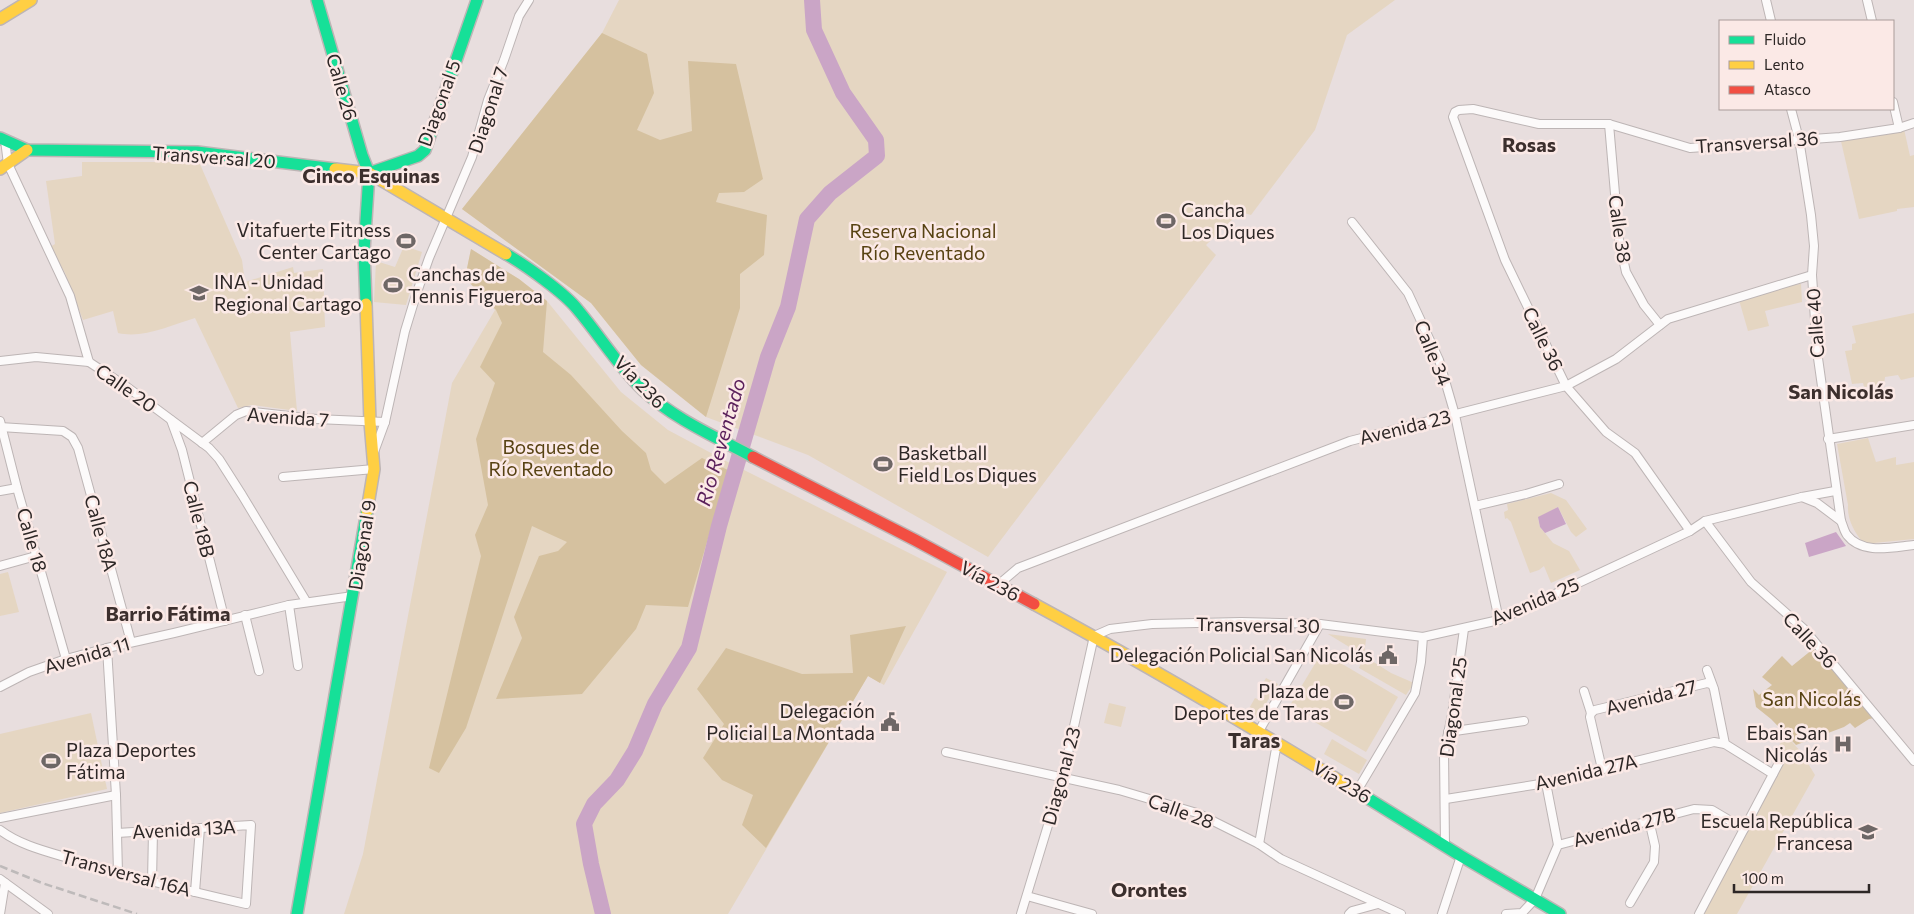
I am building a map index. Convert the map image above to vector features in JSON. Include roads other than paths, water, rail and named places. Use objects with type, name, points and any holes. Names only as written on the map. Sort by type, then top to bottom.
[{"type":"main road","points":[[0,19],[31,0]]},
{"type":"main road","name":"Calle 26","points":[[317,0],[362,155],[369,173]]},
{"type":"main road","name":"Diagonal 5","points":[[369,173],[418,156],[425,150],[477,0]]},
{"type":"main road","name":"Transversal 20","points":[[3,139],[27,150],[197,152],[369,173],[446,220]]},
{"type":"main road","points":[[4,166],[27,150]]},
{"type":"main road","name":"Diagonal 9","points":[[297,914],[354,596],[374,469],[370,422],[364,251],[369,173]]},
{"type":"main road","name":"Vía 236","points":[[446,220],[511,257],[564,296],[577,308],[619,363],[642,389],[665,409],[723,442],[915,540],[1094,636],[1259,731],[1461,856],[1560,914]]},
{"type":"street","name":"Diagonal 7","points":[[374,452],[385,422],[404,331],[429,258],[472,157],[488,100],[519,16],[529,0]]},
{"type":"street","points":[[1766,0],[1771,20]]},
{"type":"street","points":[[1867,0],[1872,20]]},
{"type":"street","points":[[1894,106],[1899,128]]},
{"type":"street","name":"Transversal 36","points":[[1455,112],[1473,109],[1539,124],[1609,124],[1690,148],[1840,136],[1899,128],[1914,123]]},
{"type":"street","name":"Calle 40","points":[[1792,110],[1811,215],[1814,246],[1812,275],[1817,351],[1835,491],[1841,521],[1848,536],[1865,548],[1914,545]]},
{"type":"street","name":"Calle 36","points":[[1455,112],[1453,117],[1505,260],[1566,386],[1606,432],[1635,453],[1690,531]]},
{"type":"street","name":"Calle 38","points":[[1609,124],[1619,240],[1626,272],[1644,305],[1660,325]]},
{"type":"street","name":"Calle 20","points":[[3,139],[4,166],[70,296],[89,362],[170,418],[209,448],[227,471],[306,601]]},
{"type":"street","name":"Calle 34","points":[[1352,222],[1408,293],[1439,360],[1455,415],[1499,620]]},
{"type":"street","name":"Avenida 23","points":[[998,585],[1018,568],[1350,441],[1566,386],[1616,359],[1668,319],[1812,275]]},
{"type":"street","points":[[0,361],[36,357],[89,362]]},
{"type":"street","name":"Avenida 7","points":[[202,444],[236,415],[246,411],[316,419],[385,422]]},
{"type":"street","name":"Calle 18B","points":[[170,418],[182,450],[225,621]]},
{"type":"street","name":"Calle 18A","points":[[1,425],[62,431],[72,437],[78,448],[131,642]]},
{"type":"street","name":"Calle 18","points":[[1,425],[16,488],[66,658]]},
{"type":"street","points":[[1828,439],[1914,425]]},
{"type":"street","points":[[284,477],[374,469]]},
{"type":"street","points":[[1475,506],[1559,484]]},
{"type":"street","points":[[0,492],[16,488]]},
{"type":"street","name":"Avenida 25","points":[[1424,636],[1499,620],[1690,531],[1705,521],[1802,497],[1835,491]]},
{"type":"street","points":[[1802,497],[1817,503],[1841,521]]},
{"type":"street","name":"Calle 36","points":[[1705,521],[1752,582],[1804,629],[1914,761]]},
{"type":"street","points":[[0,566],[36,556]]},
{"type":"street","name":"Avenida 11","points":[[0,687],[29,672],[66,658],[289,604],[354,596]]},
{"type":"street","points":[[289,604],[298,666]]},
{"type":"street","points":[[245,615],[259,672]]},
{"type":"street","name":"Transversal 30","points":[[1094,636],[1110,629],[1152,624],[1241,622],[1320,624],[1424,636]]},
{"type":"street","points":[[1259,731],[1320,624]]},
{"type":"street","name":"Diagonal 25","points":[[1445,846],[1444,752],[1464,629]]},
{"type":"street","name":"Diagonal 23","points":[[1021,914],[1063,776],[1094,636]]},
{"type":"street","points":[[1357,791],[1415,694],[1424,636]]},
{"type":"street","points":[[107,648],[116,795],[118,873]]},
{"type":"street","points":[[1707,670],[1714,689],[1725,744],[1773,774]]},
{"type":"street","name":"Avenida 27","points":[[1591,713],[1595,710],[1707,683],[1711,684]]},
{"type":"street","points":[[1584,692],[1591,713],[1590,717],[1602,769]]},
{"type":"street","points":[[1448,732],[1524,721]]},
{"type":"street","name":"Avenida 27A","points":[[1446,799],[1546,783],[1714,742],[1725,744]]},
{"type":"street","points":[[1259,844],[1277,743]]},
{"type":"street","name":"Calle 28","points":[[946,752],[1063,776],[1197,813],[1259,844],[1281,859],[1400,914]]},
{"type":"street","points":[[1698,914],[1780,761]]},
{"type":"street","points":[[1546,783],[1558,844]]},
{"type":"street","points":[[0,818],[116,795]]},
{"type":"street","name":"Avenida 27B","points":[[1535,899],[1558,844],[1694,809],[1712,810],[1744,829]]},
{"type":"street","points":[[1630,903],[1654,862],[1655,846],[1649,820]]},
{"type":"street","name":"Avenida 13A","points":[[117,832],[251,825],[246,904]]},
{"type":"street","points":[[195,892],[200,828]]},
{"type":"street","name":"Transversal 16A","points":[[0,830],[8,836],[35,848],[118,873],[246,904]]},
{"type":"street","points":[[152,882],[153,831]]},
{"type":"street","points":[[1442,914],[1461,856]]},
{"type":"street","points":[[2,881],[45,913]]},
{"type":"street","points":[[0,914],[2,881]]},
{"type":"street","points":[[1027,896],[1092,914]]},
{"type":"street","points":[[1506,914],[1522,912],[1535,899]]},
{"type":"street","points":[[1349,914],[1352,911],[1378,904]]},
{"type":"waterway","name":"Rio Reventado","points":[[603,914],[584,824],[594,804],[617,780],[635,751],[655,704],[689,648],[719,526],[768,357],[788,307],[807,219],[830,193],[877,156],[876,140],[843,93],[814,30],[812,0]]},
{"type":"railway","points":[[0,866],[42,883],[137,914]]},
{"type":"place","name":"Cancha Los Diques","points":[[1166,221]]},
{"type":"place","name":"Vitafuerte Fitness Center Cartago","points":[[406,241]]},
{"type":"place","name":"Canchas de Tennis Figueroa","points":[[393,285]]},
{"type":"place","name":"INA - Unidad Regional Cartago","points":[[199,293]]},
{"type":"place","name":"Basketball Field Los Diques","points":[[883,464]]},
{"type":"place","name":"Delegación Policial San Nicolás","points":[[1388,655]]},
{"type":"place","name":"Plaza de Deportes de Taras","points":[[1344,702]]},
{"type":"place","name":"Delegación Policial La Montada","points":[[890,722]]},
{"type":"place","name":"Ebais San Nicolás","points":[[1843,744]]},
{"type":"place","name":"Plaza Deportes Fátima","points":[[51,761]]},
{"type":"place","name":"Escuela República Francesa","points":[[1868,832]]},
{"type":"district","name":"Rosas","points":[[1529,145]]},
{"type":"district","name":"Cinco Esquinas","points":[[371,176]]},
{"type":"district","name":"San Nicolás","points":[[1841,392]]},
{"type":"district","name":"Barrio Fátima","points":[[168,614]]},
{"type":"district","name":"Taras","points":[[1254,741]]},
{"type":"district","name":"Orontes","points":[[1149,890]]},
{"type":"park label","name":"Reserva Nacional Río Reventado","points":[[923,242]]},
{"type":"park label","name":"Bosques de Río Reventado","points":[[551,458]]}]
